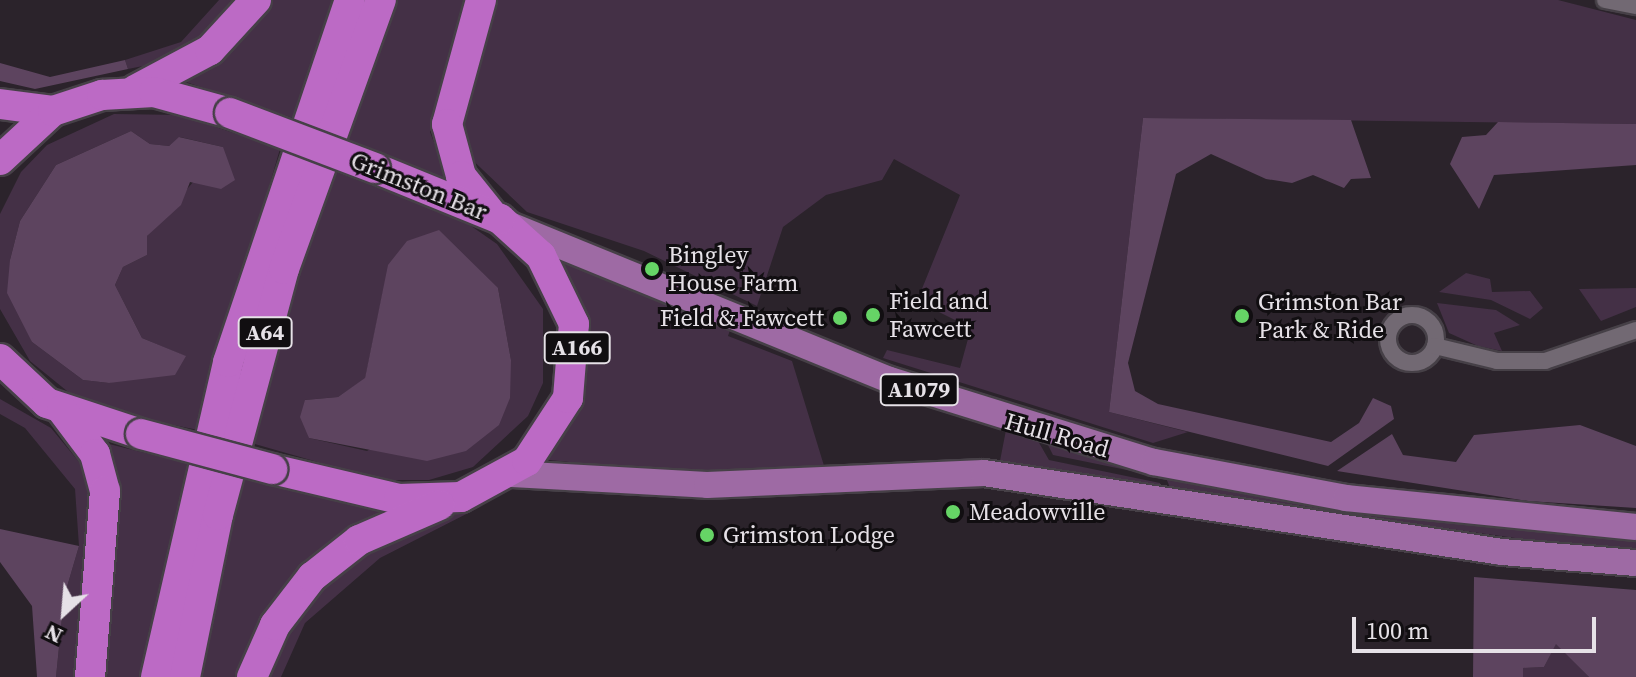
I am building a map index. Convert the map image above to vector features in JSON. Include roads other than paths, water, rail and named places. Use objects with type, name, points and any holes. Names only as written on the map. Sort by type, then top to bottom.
[{"type":"highway","points":[[134,91],[190,66],[256,0]]},
{"type":"highway","name":"A64","points":[[156,677],[228,362],[350,0]]},
{"type":"highway","name":"A64","points":[[185,677],[221,501],[284,269],[381,0]]},
{"type":"highway","points":[[481,0],[447,124],[461,176],[500,219]]},
{"type":"highway","name":"Grimston Bar","points":[[0,160],[53,111],[134,91],[230,113],[500,219],[541,256],[567,299],[577,351],[557,422],[512,474],[461,497],[399,499],[272,469],[62,410],[34,394],[0,359]]},
{"type":"highway","points":[[0,104],[53,111]]},
{"type":"highway","name":"A166","points":[[0,380],[34,394]]},
{"type":"highway","points":[[62,410],[95,454],[105,491],[90,677]]},
{"type":"highway","points":[[252,677],[291,600],[334,558],[461,497]]},
{"type":"main road","name":"Hull Road","points":[[500,219],[890,380],[1154,462],[1346,498],[1636,527]]},
{"type":"main road","name":"Hull Road","points":[[512,474],[707,485],[984,473],[1502,552],[1636,563]]},
{"type":"street","points":[[1605,0],[1636,6]]},
{"type":"street","points":[[1435,346],[1497,361],[1545,361],[1636,330]]},
{"type":"place","name":"Bingley House Farm","points":[[652,269]]},
{"type":"place","name":"Field and Fawcett","points":[[873,315]]},
{"type":"place","name":"Grimston Bar Park & Ride","points":[[1242,316]]},
{"type":"place","name":"Field & Fawcett","points":[[840,318]]},
{"type":"place","name":"Meadowville","points":[[953,512]]},
{"type":"place","name":"Grimston Lodge","points":[[707,535]]}]
